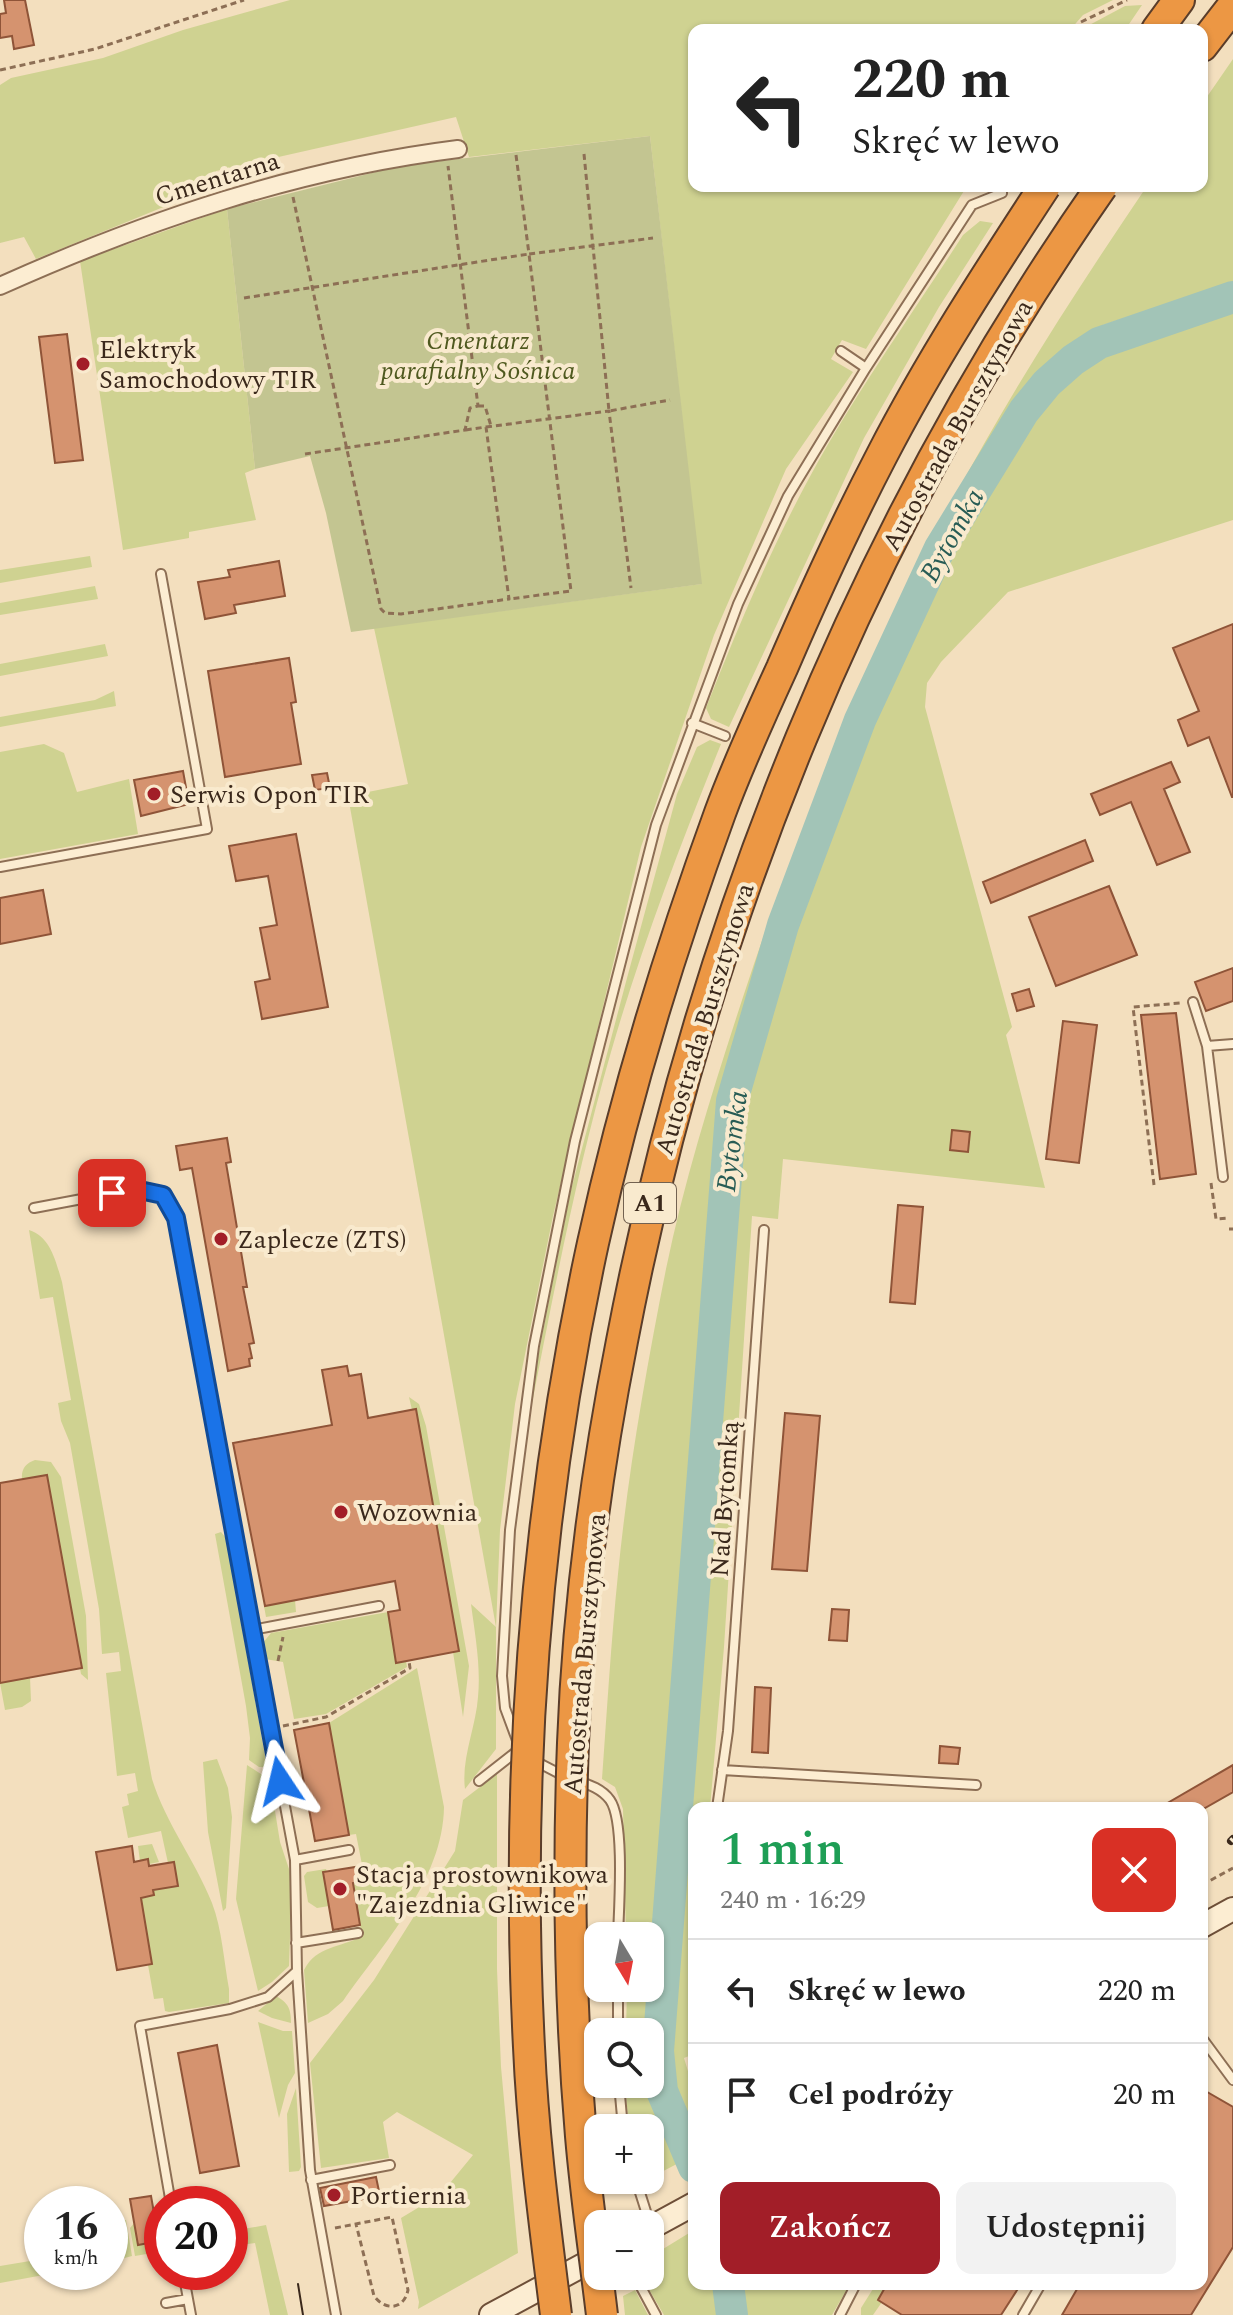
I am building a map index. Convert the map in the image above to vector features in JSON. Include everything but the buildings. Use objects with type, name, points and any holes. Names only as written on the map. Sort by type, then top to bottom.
[{"type":"highway","points":[[1161,24],[1179,0]]},
{"type":"highway","points":[[1208,38],[1233,6]]},
{"type":"highway","name":"Autostrada Bursztynowa","points":[[556,2315],[535,2141],[529,2046],[525,1940],[528,1750],[534,1651],[547,1528],[563,1407],[592,1246],[615,1148],[671,957],[722,808],[761,714],[883,451],[986,276],[1041,192]]},
{"type":"highway","name":"Autostrada Bursztynowa","points":[[602,2315],[581,2136],[575,2041],[570,1845],[573,1739],[579,1648],[603,1443],[640,1246],[672,1118],[716,967],[772,809],[806,725],[857,610],[932,462],[1039,278],[1098,192]]},
{"type":"main road","points":[[1208,1923],[1233,1909]]},
{"type":"main road","points":[[664,2219],[688,2207]]},
{"type":"main road","points":[[491,2315],[584,2265]]},
{"type":"street","name":"Cmentarna","points":[[0,286],[104,241],[193,208],[289,180],[452,149]]},
{"type":"lane","points":[[618,1922],[619,1849],[612,1801],[598,1788],[552,1772],[530,1758],[514,1737],[505,1708],[502,1676],[510,1530],[534,1346],[575,1141],[656,825],[738,604],[788,496],[866,368],[972,205],[1002,193]]},
{"type":"lane","points":[[841,351],[866,368]]},
{"type":"lane","points":[[0,867],[207,829],[161,574]]},
{"type":"lane","points":[[692,723],[725,736]]},
{"type":"lane","points":[[1193,1002],[1207,1046],[1223,1177]]},
{"type":"lane","points":[[1207,1046],[1233,1044]]},
{"type":"lane","points":[[34,1208],[135,1189],[163,1195],[176,1218],[295,1860],[297,1971],[311,2180],[336,2315]]},
{"type":"lane","name":"Nad Bytomką","points":[[718,1802],[728,1731],[764,1230]]},
{"type":"lane","points":[[252,1630],[379,1606]]},
{"type":"lane","points":[[479,1781],[522,1748]]},
{"type":"lane","points":[[722,1770],[976,1785]]},
{"type":"lane","points":[[295,1860],[349,1850]]},
{"type":"lane","points":[[296,1943],[358,1933]]},
{"type":"lane","points":[[168,2186],[140,2026],[230,2009],[268,1997],[297,1971]]},
{"type":"lane","points":[[1208,2046],[1233,2080]]},
{"type":"lane","points":[[311,2180],[390,2165]]},
{"type":"lane","points":[[186,2290],[191,2315]]},
{"type":"lane","points":[[643,2290],[656,2315]]},
{"type":"lane","points":[[840,2315],[853,2290]]},
{"type":"lane","points":[[1023,2315],[1038,2290]]},
{"type":"lane","points":[[166,2303],[188,2299]]},
{"type":"path","points":[[0,70],[95,49],[244,0]]},
{"type":"path","points":[[1080,24],[1127,0]]},
{"type":"path","points":[[452,149],[460,264],[478,406]]},
{"type":"path","points":[[584,154],[609,411],[631,588]]},
{"type":"path","points":[[289,180],[381,609],[392,615],[571,591],[516,155]]},
{"type":"path","points":[[244,298],[653,238]]},
{"type":"path","points":[[305,454],[670,400]]},
{"type":"path","points":[[465,430],[470,408],[485,406],[488,410],[509,599]]},
{"type":"path","points":[[1154,1185],[1133,1007],[1193,1002]]},
{"type":"path","points":[[1223,1177],[1211,1178],[1216,1219],[1229,1218]]},
{"type":"path","points":[[278,1661],[284,1630]]},
{"type":"path","points":[[270,1728],[326,1717],[410,1668],[409,1661]]},
{"type":"path","points":[[1208,1882],[1233,1868]]},
{"type":"path","points":[[319,2231],[392,2217],[408,2290],[406,2299],[398,2306],[389,2308],[380,2305],[374,2296],[356,2224]]},
{"type":"green space","points":[[290,0],[1113,0],[1083,15],[1075,24],[688,24],[688,192],[963,192],[866,349],[842,340],[831,359],[853,372],[786,469],[714,635],[641,847],[553,1216],[515,1404],[500,1530],[496,1749],[465,1789],[465,1766],[479,1685],[471,1604],[496,1627],[348,796],[408,784],[374,628],[701,584],[650,136],[469,157],[456,117],[216,171],[220,188],[188,197],[36,259],[24,237],[0,243],[0,85],[11,78],[103,58],[183,30]]},
{"type":"green space","points":[[1142,5],[1129,24],[1091,24],[1125,6]]},
{"type":"green space","points":[[1233,59],[1233,282],[1103,325],[1058,360],[1075,370],[1130,336],[1233,303],[1233,520],[1008,592],[941,662],[927,683],[925,707],[1012,1027],[1006,1035],[1045,1188],[783,1159],[778,1219],[752,1216],[724,1647],[711,1802],[688,1802],[688,2056],[684,2058],[688,2071],[688,2158],[664,2171],[664,2114],[628,2114],[626,2098],[664,2098],[664,2018],[626,2018],[627,2002],[664,2002],[664,1922],[626,1922],[623,1809],[615,1787],[602,1779],[622,1536],[632,1459],[666,1269],[691,1166],[765,933],[837,744],[892,620],[975,459],[1071,301],[1143,192],[1208,192],[1208,95]]},
{"type":"green space","name":"Cmentarz parafialny Sośnica","points":[[650,136],[702,584],[351,632],[326,513],[310,456],[255,469],[227,209],[400,166]]},
{"type":"green space","points":[[227,209],[255,469],[245,473],[256,520],[189,532],[189,538],[123,550],[80,261]]},
{"type":"green space","points":[[980,221],[993,223],[939,307],[864,438],[729,727],[711,719],[706,708],[719,675],[809,477],[860,392],[963,235]]},
{"type":"green space","points":[[90,556],[92,567],[0,583],[0,570]]},
{"type":"green space","points":[[95,586],[98,599],[0,615],[0,603]]},
{"type":"green space","points":[[105,644],[108,656],[0,676],[0,664]]},
{"type":"green space","points":[[114,691],[116,706],[0,727],[0,717],[95,700]]},
{"type":"green space","points":[[710,740],[721,744],[648,935],[598,1097],[529,1419],[570,1194],[627,978],[677,794],[697,747]]},
{"type":"green space","points":[[44,744],[64,753],[77,792],[129,779],[138,834],[0,859],[0,752]]},
{"type":"green space","points":[[29,1230],[48,1244],[62,1282],[152,1779],[212,1903],[222,1946],[229,2003],[169,2012],[165,2011],[163,1998],[154,1999],[148,1965],[152,1964],[141,1898],[154,1895],[153,1889],[178,1885],[174,1862],[168,1863],[161,1831],[128,1838],[122,1807],[129,1805],[127,1794],[138,1791],[135,1773],[117,1776],[106,1673],[121,1671],[119,1652],[102,1654],[99,1609],[70,1443],[58,1403],[71,1400],[53,1297],[40,1299]]},
{"type":"green space","points":[[409,1397],[419,1404],[426,1426],[469,1666],[463,1717],[453,1652],[459,1650],[416,1410],[412,1410]]},
{"type":"green space","points":[[35,1460],[51,1462],[61,1477],[86,1616],[88,1680],[81,1674],[47,1475],[22,1479],[25,1467]]},
{"type":"green space","points":[[221,1532],[226,1538],[267,1767],[259,1767],[249,1760],[246,1706],[215,1534]]},
{"type":"green space","points":[[295,1600],[296,1612],[266,1617],[264,1606]]},
{"type":"green space","points":[[388,1612],[396,1663],[406,1661],[407,1667],[326,1714],[294,1719],[283,1662],[265,1659],[262,1644],[271,1633]]},
{"type":"green space","points":[[417,1668],[444,1807],[441,1834],[422,1885],[392,1934],[343,2001],[328,2014],[308,2023],[304,1970],[323,1951],[362,1936],[350,1868],[354,1866],[357,1882],[365,1880],[356,1834],[349,1835],[329,1723]]},
{"type":"green space","points":[[30,1677],[31,1701],[22,1707],[5,1710],[0,1683]]},
{"type":"green space","points":[[217,1759],[228,1788],[232,1817],[226,1908],[223,1911],[208,1832],[203,1762]]},
{"type":"green space","points":[[247,1765],[270,1780],[280,1842],[292,1878],[289,1966],[258,1991],[236,1899]]},
{"type":"green space","points":[[497,1774],[497,1969],[501,2067],[518,2253],[418,2309],[401,2218],[441,2194],[473,2155],[397,2112],[383,2122],[389,2158],[321,2168],[310,2063],[374,1980],[455,1851],[463,1800]]},
{"type":"green space","points":[[152,1844],[159,1862],[149,1864],[148,1860],[140,1861],[138,1846]]},
{"type":"green space","points":[[326,1869],[327,1872],[323,1873],[329,1906],[317,1908],[308,1902],[304,1876],[307,1872]]},
{"type":"green space","points":[[276,1996],[288,2006],[291,2023],[258,2011]]},
{"type":"green space","points":[[258,2022],[292,2031],[295,2073],[288,2085],[279,2118]]},
{"type":"green space","points":[[296,2088],[301,2167],[299,2171],[289,2172],[287,2114]]},
{"type":"green space","points":[[135,2222],[144,2233],[144,2254],[135,2256],[130,2228]]},
{"type":"green space","points":[[266,2225],[288,2315],[270,2315],[255,2243],[248,2244],[248,2228]]},
{"type":"green space","points":[[128,2232],[132,2256],[128,2257]]},
{"type":"green space","points":[[688,2234],[688,2290],[719,2290],[723,2315],[664,2315],[649,2290],[664,2290],[664,2248]]},
{"type":"green space","points":[[24,2262],[24,2279],[0,2283],[0,2266]]},
{"type":"green space","points":[[635,2290],[648,2315],[625,2315],[623,2296]]},
{"type":"green space","points":[[739,2290],[847,2290],[832,2315],[741,2315]]},
{"type":"green space","points":[[872,2290],[883,2290],[878,2299],[882,2302],[873,2315],[861,2315],[861,2308]]},
{"type":"waterway","name":"Bytomka","points":[[688,2153],[662,2091],[658,2051],[732,1101],[783,925],[860,720],[940,548],[1024,411],[1047,383],[1099,343],[1233,297]]},
{"type":"waterway","name":"Bytomka","points":[[729,2290],[732,2315]]},
{"type":"tram line","points":[[298,2284],[303,2315]]},
{"type":"place","name":"Elektryk Samochodowy TIR","points":[[83,364]]},
{"type":"place","name":"Serwis Opon TIR","points":[[154,794]]},
{"type":"place","name":"Zaplecze (ZTS)","points":[[221,1239]]},
{"type":"place","name":"Wozownia","points":[[341,1512]]},
{"type":"place","name":"Stacja prostownikowa \"Zajezdnia Gliwice\"","points":[[340,1889]]},
{"type":"place","name":"Portiernia","points":[[334,2195]]},
{"type":"route","points":[[112,1193],[135,1189],[163,1195],[176,1218],[280,1781]]}]
